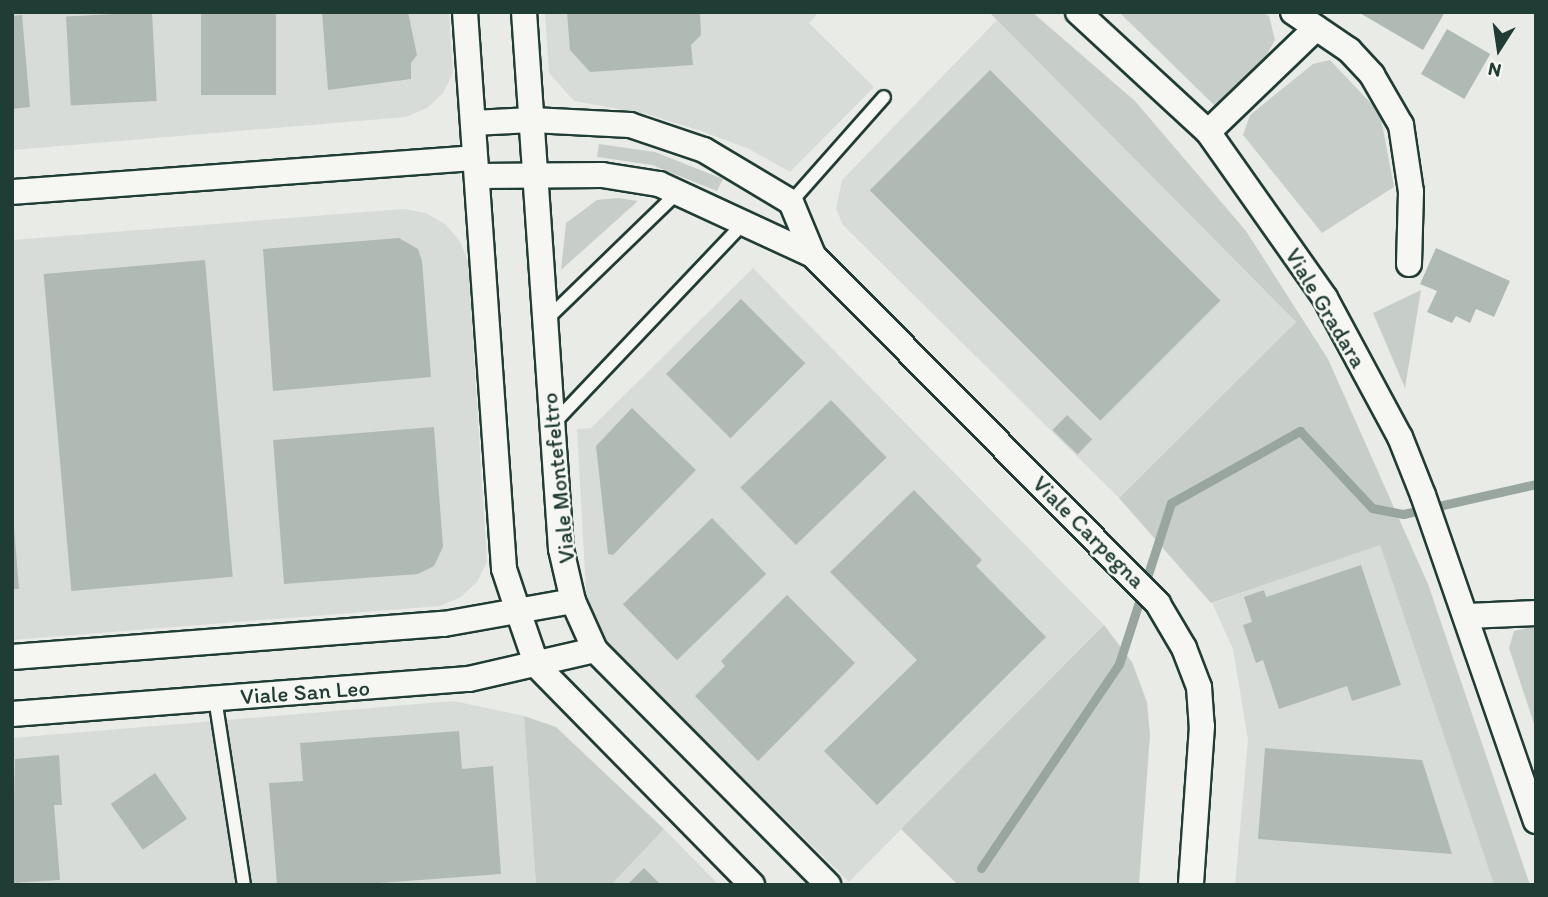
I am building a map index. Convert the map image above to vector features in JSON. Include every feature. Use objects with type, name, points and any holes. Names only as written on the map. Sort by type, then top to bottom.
[{"type":"street","points":[[465,12],[504,569],[537,666],[752,885]]},
{"type":"street","name":"Viale Montefeltro","points":[[524,12],[561,549],[573,601],[595,650],[828,885]]},
{"type":"street","name":"Viale Gradara","points":[[1078,12],[1208,132],[1325,298],[1400,437],[1468,616]]},
{"type":"street","points":[[1293,12],[1349,50],[1372,75],[1401,125],[1411,192],[1409,264]]},
{"type":"street","points":[[1208,132],[1316,28]]},
{"type":"street","points":[[473,123],[532,120],[630,125],[704,150],[791,202]]},
{"type":"street","points":[[12,192],[476,167]]},
{"type":"street","name":"Viale Carpegna","points":[[476,167],[536,173],[602,175],[659,184],[742,225],[813,255],[1158,604],[1184,648],[1199,687],[1201,752],[1192,885]]},
{"type":"street","name":"Viale Carpegna","points":[[791,202],[813,255]]},
{"type":"street","points":[[12,657],[444,624],[573,601]]},
{"type":"street","points":[[1536,613],[1468,616],[1536,821]]},
{"type":"street","name":"Viale San Leo","points":[[12,714],[469,679],[537,666],[595,650]]},
{"type":"lane","points":[[791,202],[884,97]]},
{"type":"lane","points":[[545,321],[678,192]]},
{"type":"lane","points":[[551,426],[742,225]]},
{"type":"lane","points":[[215,698],[244,885]]},
{"type":"shaded area","points":[[12,12],[449,12],[453,73],[443,93],[427,108],[406,117],[12,150]]},
{"type":"shaded area","points":[[545,12],[819,12],[809,23],[874,87],[790,172],[747,148],[701,131],[647,114],[574,101],[549,73]]},
{"type":"shaded area","points":[[989,12],[1032,12],[1135,101],[1246,231],[1328,359],[1428,584],[1530,885],[1494,885],[1380,545],[1211,603],[1119,498],[1296,322]]},
{"type":"shaded area","points":[[1119,12],[1261,12],[1269,16],[1275,40],[1263,61],[1215,106]]},
{"type":"shaded area","points":[[997,20],[1296,322],[1119,498],[843,225],[836,209],[842,180]]},
{"type":"shaded area","points":[[1330,60],[1380,113],[1394,187],[1322,233],[1243,135],[1250,115],[1313,64]]},
{"type":"shaded area","points":[[599,144],[655,152],[723,179],[717,191],[652,165],[597,157]]},
{"type":"shaded area","points":[[618,198],[638,201],[561,270],[566,223],[597,200]]},
{"type":"shaded area","points":[[404,209],[426,213],[445,224],[460,241],[468,261],[487,562],[477,582],[461,597],[440,606],[12,640],[12,240]]},
{"type":"shaded area","points":[[753,268],[1104,625],[849,882],[610,647],[595,621],[586,591],[577,429],[591,428]]},
{"type":"shaded area","points":[[1421,290],[1405,388],[1373,313]]},
{"type":"shaded area","points":[[1380,544],[1494,885],[1235,885],[1248,740],[1233,649],[1212,603]]},
{"type":"shaded area","points":[[1104,625],[1132,662],[1147,702],[1150,735],[1139,885],[958,885],[901,829]]},
{"type":"shaded area","points":[[1532,627],[1536,629],[1536,730],[1509,648],[1514,631]]},
{"type":"shaded area","points":[[454,701],[524,716],[536,885],[12,885],[12,738]]},
{"type":"shaded area","points":[[524,716],[556,727],[664,829],[611,885],[536,885]]},
{"type":"shaded area","points":[[664,829],[719,885],[611,885]]},
{"type":"building","points":[[152,12],[157,101],[71,105],[66,17]]},
{"type":"building","points":[[201,12],[276,12],[276,95],[201,95]]},
{"type":"building","points":[[322,12],[408,12],[417,55],[411,63],[411,79],[328,90]]},
{"type":"building","points":[[567,12],[700,12],[701,35],[691,45],[693,65],[590,72],[570,50]]},
{"type":"building","points":[[1358,12],[1445,12],[1423,50]]},
{"type":"building","points":[[22,15],[30,107],[12,109],[12,16]]},
{"type":"building","points":[[1447,29],[1490,54],[1464,99],[1421,74]]},
{"type":"building","points":[[990,70],[1221,301],[1100,421],[870,190]]},
{"type":"building","points":[[399,238],[418,249],[422,261],[431,377],[273,391],[263,249]]},
{"type":"building","points":[[1436,248],[1510,281],[1494,317],[1476,309],[1470,323],[1456,316],[1452,323],[1427,312],[1437,291],[1420,284]]},
{"type":"building","points":[[205,260],[233,577],[71,591],[44,274]]},
{"type":"building","points":[[741,299],[805,363],[730,438],[666,374]]},
{"type":"building","points":[[831,400],[887,458],[796,545],[740,488]]},
{"type":"building","points":[[632,408],[696,470],[613,555],[608,554],[596,446]]},
{"type":"building","points":[[1067,415],[1092,439],[1078,454],[1052,430]]},
{"type":"building","points":[[434,427],[443,547],[434,566],[418,574],[284,584],[273,440]]},
{"type":"building","points":[[914,490],[982,560],[976,566],[1046,637],[877,805],[824,751],[917,660],[830,572]]},
{"type":"building","points":[[712,518],[766,574],[677,660],[623,604]]},
{"type":"building","points":[[14,527],[19,589],[12,589]]},
{"type":"building","points":[[1361,565],[1401,685],[1352,701],[1347,686],[1279,709],[1263,660],[1256,663],[1243,625],[1252,622],[1244,597],[1264,590],[1266,597]]},
{"type":"building","points":[[787,595],[855,663],[758,761],[695,696],[725,666],[721,661]]},
{"type":"building","points":[[459,731],[462,769],[493,766],[501,874],[353,885],[277,885],[269,783],[303,781],[300,743]]},
{"type":"building","points":[[1265,748],[1422,760],[1452,854],[1258,839]]},
{"type":"building","points":[[59,755],[62,805],[54,805],[60,880],[12,883],[15,759]]},
{"type":"building","points":[[155,773],[187,819],[143,850],[111,804]]},
{"type":"building","points":[[644,868],[661,885],[627,885]]},
{"type":"waterway","points":[[981,868],[1119,664],[1171,503],[1300,431],[1372,508],[1403,514],[1536,484]]}]
